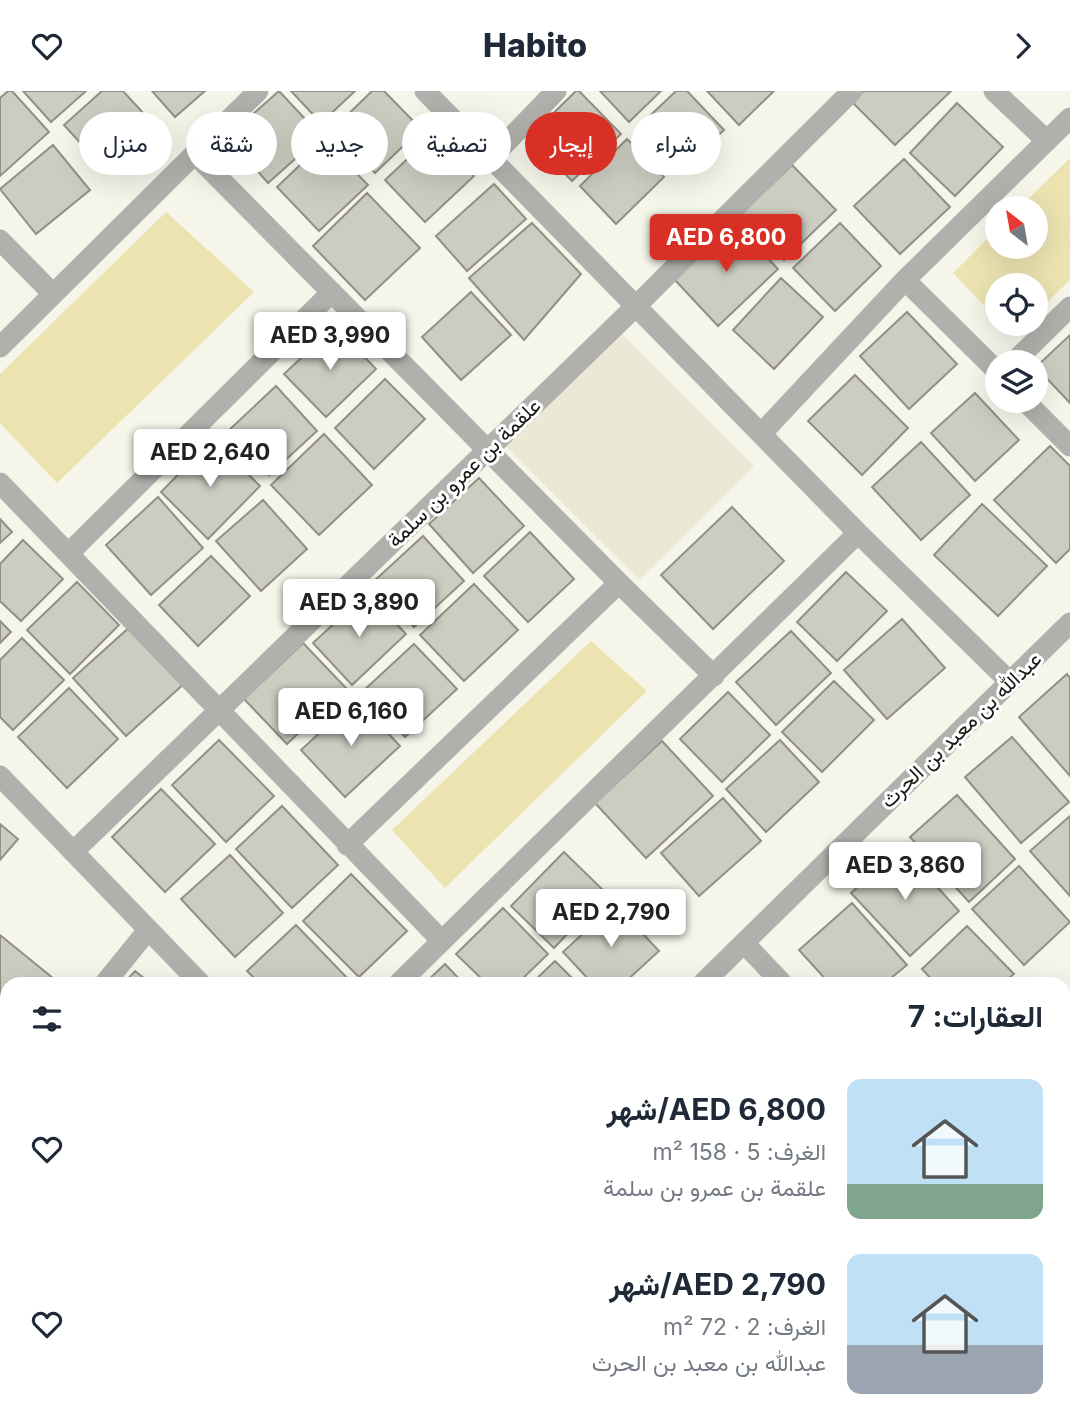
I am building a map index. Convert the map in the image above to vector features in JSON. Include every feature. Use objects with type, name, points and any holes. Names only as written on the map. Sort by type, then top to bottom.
[{"type":"street","points":[[237,112],[258,91]]},
{"type":"street","points":[[425,91],[446,112]]},
{"type":"street","points":[[511,137],[556,91]]},
{"type":"street","name":"علقمة بن عمرو بن سلمة","points":[[73,852],[637,305],[852,91]]},
{"type":"street","points":[[994,91],[1047,141]]},
{"type":"street","points":[[761,434],[905,280],[1070,118]]},
{"type":"street","points":[[0,347],[186,163]]},
{"type":"street","points":[[216,175],[619,583],[714,675]]},
{"type":"street","points":[[508,175],[858,533],[1010,682]]},
{"type":"street","points":[[0,240],[53,294]]},
{"type":"street","points":[[905,280],[985,359]]},
{"type":"street","points":[[69,553],[332,292]]},
{"type":"street","points":[[1026,350],[1070,307]]},
{"type":"street","points":[[1038,413],[1070,446]]},
{"type":"street","points":[[0,483],[442,941]]},
{"type":"street","points":[[405,977],[858,533]]},
{"type":"street","points":[[347,845],[619,583]]},
{"type":"street","name":"عبدالله بن معبد بن الحرث","points":[[709,977],[1070,623]]},
{"type":"street","points":[[0,776],[194,977]]},
{"type":"street","points":[[109,977],[148,930]]},
{"type":"street","points":[[744,943],[776,977]]},
{"type":"shaded area","points":[[1070,158],[1070,280],[1048,301],[1048,273],[985,273],[985,306],[953,273],[985,241],[985,259],[1048,259],[1048,196],[1031,196]]},
{"type":"shaded area","points":[[166,212],[254,292],[57,483],[0,423],[0,374]]},
{"type":"shaded area","points":[[621,333],[754,466],[639,580],[506,447]]},
{"type":"shaded area","points":[[591,641],[647,691],[445,888],[392,830]]},
{"type":"building","points":[[12,91],[49,132],[0,176],[0,98]]},
{"type":"building","points":[[23,91],[86,91],[51,122]]},
{"type":"building","points":[[102,91],[123,91],[142,112],[79,112],[79,141],[64,125]]},
{"type":"building","points":[[152,91],[205,91],[175,117]]},
{"type":"building","points":[[279,91],[299,112],[291,112],[291,163],[268,183],[261,175],[277,175],[277,112],[255,112]]},
{"type":"building","points":[[291,91],[355,91],[333,112],[311,112]]},
{"type":"building","points":[[372,91],[384,91],[404,112],[402,112],[402,147],[388,161],[388,112],[350,112]]},
{"type":"building","points":[[579,91],[600,112],[555,112]]},
{"type":"building","points":[[600,91],[661,91],[639,112],[631,112],[629,122]]},
{"type":"building","points":[[676,91],[687,91],[707,112],[654,112]]},
{"type":"building","points":[[707,91],[774,91],[739,125]]},
{"type":"building","points":[[863,91],[951,91],[895,145],[852,102]]},
{"type":"building","points":[[957,103],[1003,147],[955,196],[910,153]]},
{"type":"building","points":[[627,139],[631,143],[631,175],[664,177],[616,224],[580,186],[591,175],[617,175],[617,149]]},
{"type":"building","points":[[53,145],[90,190],[36,234],[0,189]]},
{"type":"building","points":[[904,159],[950,207],[900,254],[854,206]]},
{"type":"building","points":[[402,164],[402,175],[474,176],[425,222],[385,180]]},
{"type":"building","points":[[792,165],[836,210],[784,260],[740,215]]},
{"type":"building","points":[[291,174],[358,175],[368,185],[319,231],[277,187]]},
{"type":"building","points":[[566,175],[578,175],[572,181]]},
{"type":"building","points":[[494,184],[526,219],[467,271],[436,236]]},
{"type":"building","points":[[367,193],[420,248],[365,300],[313,246]]},
{"type":"building","points":[[733,222],[778,269],[718,326],[674,279]]},
{"type":"building","points":[[532,223],[581,274],[524,340],[469,278]]},
{"type":"building","points":[[840,223],[881,266],[835,311],[793,268]]},
{"type":"building","points":[[781,278],[823,317],[774,369],[733,330]]},
{"type":"building","points":[[471,292],[511,335],[461,380],[422,337]]},
{"type":"building","points":[[907,312],[957,364],[909,409],[860,356]]},
{"type":"building","points":[[335,326],[376,369],[326,417],[284,374]]},
{"type":"building","points":[[1070,335],[1070,403],[1048,380],[1048,356]]},
{"type":"building","points":[[855,375],[908,428],[862,475],[808,421]]},
{"type":"building","points":[[385,379],[425,419],[374,469],[335,428]]},
{"type":"building","points":[[276,386],[317,431],[269,475],[228,431]]},
{"type":"building","points":[[975,393],[985,404],[985,413],[994,413],[1019,440],[975,481],[931,433]]},
{"type":"building","points":[[324,434],[372,485],[319,535],[271,485]]},
{"type":"building","points":[[213,439],[260,486],[208,539],[161,492]]},
{"type":"building","points":[[921,442],[970,495],[921,540],[872,487]]},
{"type":"building","points":[[1050,446],[1070,466],[1070,549],[1056,563],[994,500]]},
{"type":"building","points":[[479,478],[524,526],[473,573],[429,524]]},
{"type":"building","points":[[158,497],[203,548],[151,595],[106,545]]},
{"type":"building","points":[[263,500],[307,549],[261,591],[216,541]]},
{"type":"building","points":[[982,504],[1047,566],[998,616],[934,555]]},
{"type":"building","points":[[732,507],[784,561],[713,629],[661,575]]},
{"type":"building","points":[[0,519],[12,532],[0,543]]},
{"type":"building","points":[[530,532],[574,579],[528,622],[484,576]]},
{"type":"building","points":[[423,536],[464,581],[414,627],[373,582]]},
{"type":"building","points":[[23,540],[63,579],[21,621],[0,601],[0,564]]},
{"type":"building","points":[[211,556],[250,596],[198,646],[159,605]]},
{"type":"building","points":[[846,572],[887,611],[837,661],[797,622]]},
{"type":"building","points":[[77,582],[119,625],[70,674],[27,630]]},
{"type":"building","points":[[474,584],[518,630],[464,681],[420,635]]},
{"type":"building","points":[[367,593],[406,634],[352,685],[313,643]]},
{"type":"building","points":[[902,619],[945,668],[887,719],[844,670]]},
{"type":"building","points":[[0,621],[11,632],[0,643]]},
{"type":"building","points":[[132,625],[185,683],[126,736],[73,678]]},
{"type":"building","points":[[791,631],[831,673],[776,725],[736,682]]},
{"type":"building","points":[[22,638],[64,680],[13,730],[0,717],[0,660]]},
{"type":"building","points":[[303,643],[346,688],[287,744],[244,699]]},
{"type":"building","points":[[414,644],[457,689],[405,737],[363,691]]},
{"type":"building","points":[[1067,674],[1070,678],[1070,776],[1019,717]]},
{"type":"building","points":[[834,681],[874,720],[822,772],[782,732]]},
{"type":"building","points":[[69,688],[118,739],[67,788],[18,737]]},
{"type":"building","points":[[728,692],[770,735],[722,782],[680,739]]},
{"type":"building","points":[[356,699],[400,746],[345,797],[301,750]]},
{"type":"building","points":[[1012,737],[1069,802],[1021,843],[965,777]]},
{"type":"building","points":[[219,740],[274,796],[226,842],[172,785]]},
{"type":"building","points":[[780,740],[819,782],[766,832],[726,789]]},
{"type":"building","points":[[662,741],[713,796],[646,858],[595,803]]},
{"type":"building","points":[[161,789],[215,844],[165,892],[112,837]]},
{"type":"building","points":[[957,795],[1015,859],[969,902],[910,837]]},
{"type":"building","points":[[723,798],[761,841],[699,896],[661,853]]},
{"type":"building","points":[[282,806],[338,865],[292,908],[236,849]]},
{"type":"building","points":[[1070,816],[1070,896],[1030,851]]},
{"type":"building","points":[[0,824],[18,839],[0,860]]},
{"type":"building","points":[[901,847],[959,911],[910,956],[851,893]]},
{"type":"building","points":[[564,852],[606,893],[554,948],[511,906]]},
{"type":"building","points":[[230,855],[283,913],[235,957],[181,899]]},
{"type":"building","points":[[1019,866],[1070,922],[1024,965],[972,909]]},
{"type":"building","points":[[351,874],[407,931],[359,977],[303,921]]},
{"type":"building","points":[[852,903],[907,965],[892,977],[824,977],[799,950]]},
{"type":"building","points":[[615,904],[659,951],[631,977],[586,977],[563,952]]},
{"type":"building","points":[[503,908],[548,954],[524,977],[480,977],[456,954]]},
{"type":"building","points":[[296,925],[346,977],[253,977],[247,971]]},
{"type":"building","points":[[967,926],[1014,974],[1010,977],[929,977],[922,969]]},
{"type":"building","points":[[0,935],[52,977],[0,977]]},
{"type":"building","points":[[555,961],[571,977],[538,977]]},
{"type":"building","points":[[445,964],[457,977],[431,977]]},
{"type":"building","points":[[135,971],[142,977],[130,977]]}]
